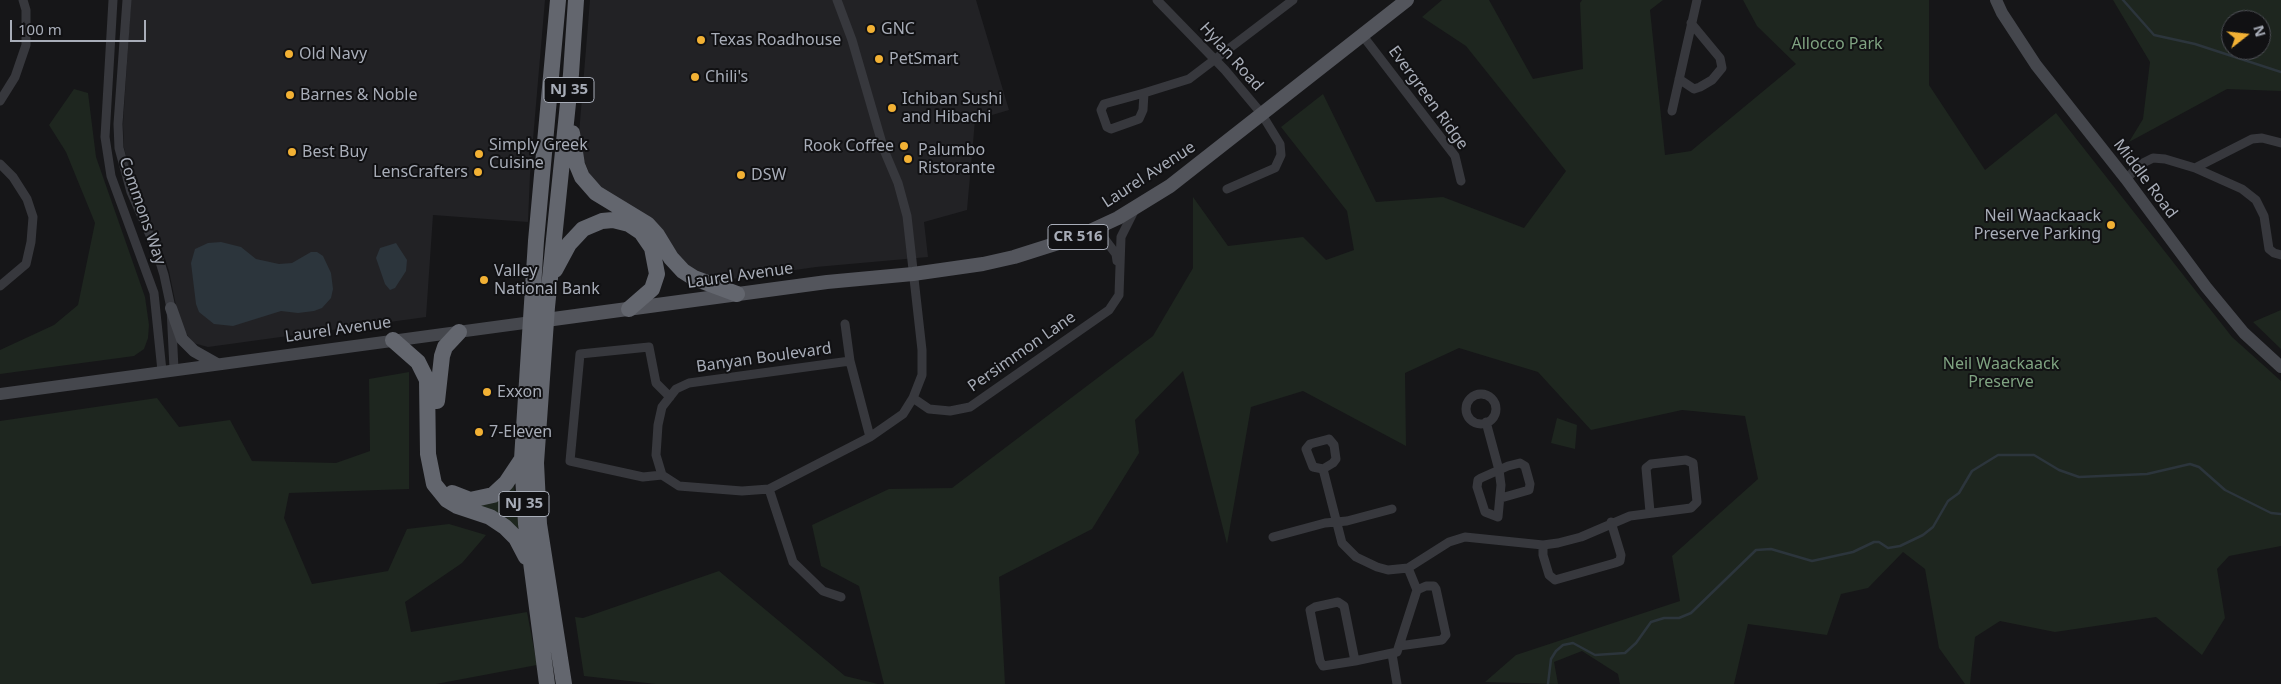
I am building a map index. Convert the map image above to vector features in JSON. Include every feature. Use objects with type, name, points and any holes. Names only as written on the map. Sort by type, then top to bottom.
[{"type":"highway","name":"NJ 35","points":[[558,0],[536,241],[539,321],[536,472],[541,534],[564,684]]},
{"type":"highway","name":"NJ 35","points":[[547,684],[526,524],[522,459],[539,321],[550,287],[571,74],[576,0]]},
{"type":"highway","points":[[571,74],[570,120],[575,159],[582,177],[590,188],[604,199],[647,224],[657,235],[671,258],[683,271],[694,278],[737,294]]},
{"type":"highway","points":[[550,287],[557,263],[569,244],[583,229],[602,221],[624,222],[634,227],[647,240],[656,266],[656,280],[652,289],[630,309]]},
{"type":"highway","points":[[459,332],[445,347],[439,367],[436,426],[437,462],[443,483],[460,498],[470,500],[486,498],[500,491],[522,459]]},
{"type":"highway","points":[[393,340],[418,362],[425,372],[427,380],[428,454],[434,484],[447,500],[457,506],[490,517],[505,526],[522,548],[532,573]]},
{"type":"main road","name":"Laurel Avenue","points":[[0,394],[827,282],[913,274],[1014,258],[1054,246],[1097,229],[1136,208],[1204,161],[1261,113],[1363,36],[1407,0]]},
{"type":"main road","name":"Middle Road","points":[[1996,0],[2002,13],[2036,65],[2126,179],[2229,316],[2281,368]]},
{"type":"main road","points":[[170,308],[182,339],[194,351],[217,364]]},
{"type":"street","points":[[0,101],[15,77],[26,45],[26,10],[23,0]]},
{"type":"street","name":"Commons Way","points":[[113,0],[104,137],[112,176],[154,293],[168,370]]},
{"type":"street","name":"Commons Way","points":[[127,0],[118,124],[119,148],[131,192],[160,262],[170,308],[168,370]]},
{"type":"street","points":[[670,397],[656,383],[650,347],[580,354],[570,461],[643,477],[662,474],[679,486],[742,491],[768,489],[870,436],[903,414],[913,398],[922,375],[922,350],[913,274],[912,243],[903,199],[884,150],[852,40],[837,0]]},
{"type":"street","name":"Hylan Road","points":[[1158,0],[1216,59],[1261,113],[1280,144],[1281,155],[1275,168],[1227,189]]},
{"type":"street","points":[[1144,93],[1143,110],[1139,119],[1111,129],[1107,126],[1101,110],[1104,104],[1183,82],[1293,0]]},
{"type":"street","points":[[1672,111],[1697,0]]},
{"type":"street","points":[[1679,79],[1694,88],[1700,87],[1712,80],[1722,68],[1720,58],[1691,23]]},
{"type":"street","name":"Evergreen Ridge","points":[[1363,36],[1455,156],[1461,181]]},
{"type":"street","points":[[2195,168],[2252,139],[2262,138],[2281,143]]},
{"type":"street","points":[[2126,179],[2141,164],[2153,158],[2164,159],[2195,168],[2249,192],[2261,206],[2270,249],[2274,253],[2281,255]]},
{"type":"street","points":[[0,164],[13,177],[27,199],[33,216],[31,242],[26,264],[0,286]]},
{"type":"street","name":"Persimmon Lane","points":[[913,398],[930,409],[950,411],[970,407],[1109,310],[1119,294],[1121,237],[1127,222],[1136,208]]},
{"type":"street","name":"Persimmon Lane","points":[[1097,229],[1116,254],[1120,274]]},
{"type":"street","points":[[845,324],[850,361],[870,436]]},
{"type":"street","name":"Banyan Boulevard","points":[[662,474],[656,455],[658,425],[662,408],[676,389],[689,383],[850,361]]},
{"type":"street","points":[[1486,422],[1500,470],[1501,498],[1498,517],[1485,512],[1478,483],[1481,478],[1500,470],[1523,464],[1531,487],[1525,492],[1501,498]]},
{"type":"street","points":[[1329,439],[1334,444],[1336,459],[1333,464],[1323,469],[1311,465],[1306,449],[1308,446],[1329,439]]},
{"type":"street","points":[[1323,469],[1342,543],[1356,558],[1382,569],[1408,568],[1449,542],[1465,537],[1543,545],[1581,537],[1611,522],[1650,512],[1691,508],[1695,506],[1698,498],[1694,467],[1690,461],[1648,466],[1646,474],[1650,512]]},
{"type":"street","points":[[768,489],[793,562],[823,591],[841,597]]},
{"type":"street","points":[[1273,537],[1392,509]]},
{"type":"street","points":[[1543,545],[1543,555],[1549,575],[1555,580],[1615,563],[1620,561],[1622,555],[1611,522]]},
{"type":"street","points":[[1355,661],[1342,602],[1315,606],[1310,610],[1320,661],[1323,666],[1355,661],[1392,654],[1397,652],[1417,590],[1408,568]]},
{"type":"street","points":[[1399,646],[1442,640],[1446,634],[1436,589],[1434,586],[1426,586],[1417,590]]},
{"type":"street","points":[[1392,654],[1397,684]]},
{"type":"shaded area","points":[[131,0],[545,0],[530,174],[528,222],[433,215],[426,317],[208,347],[193,343],[180,325],[169,271],[161,248],[135,191],[124,148],[123,124]]},
{"type":"shaded area","points":[[590,0],[976,0],[1009,110],[975,120],[967,210],[924,222],[928,257],[816,267],[732,279],[717,279],[691,269],[593,182],[578,146]]},
{"type":"shaded area","points":[[221,242],[241,247],[256,259],[279,264],[292,263],[311,252],[317,252],[323,256],[331,273],[333,289],[331,298],[322,308],[314,311],[298,313],[281,311],[233,326],[214,324],[199,312],[196,304],[191,263],[195,249],[208,243]]},
{"type":"shaded area","points":[[396,243],[407,260],[406,271],[395,288],[390,290],[385,284],[376,258],[380,248]]},
{"type":"green space","name":"Neil Waackaack Preserve","points":[[1442,0],[1489,0],[1533,79],[1583,69],[1580,3],[1582,0],[1663,0],[1650,10],[1665,155],[1691,151],[1796,64],[1757,26],[1743,0],[1929,0],[1929,85],[1985,170],[2056,113],[2232,337],[2281,381],[2281,546],[2229,556],[2217,569],[2225,618],[2202,655],[2156,617],[2055,632],[2000,621],[1975,637],[1970,684],[1965,684],[1939,648],[1925,569],[1903,552],[1868,588],[1841,594],[1827,635],[1748,624],[1734,684],[1620,684],[1618,674],[1582,651],[1554,662],[1558,684],[1485,682],[1516,655],[1680,601],[1672,556],[1758,479],[1745,416],[1682,410],[1591,430],[1538,372],[1459,348],[1405,373],[1406,446],[1303,391],[1251,407],[1227,544],[1183,371],[1135,420],[1139,453],[1092,529],[999,577],[1005,684],[884,684],[859,586],[821,566],[812,525],[889,489],[952,488],[1153,336],[1193,268],[1193,197],[1228,246],[1303,237],[1326,260],[1354,250],[1347,211],[1281,127],[1323,94],[1376,202],[1443,197],[1524,228],[1566,171],[1466,46],[1422,17]]},
{"type":"green space","points":[[2113,0],[2281,0],[2281,91],[2227,89],[2129,142],[2143,119],[2150,62]]},
{"type":"green space","points":[[74,89],[88,93],[96,157],[145,297],[149,325],[148,338],[144,349],[134,356],[0,374],[0,350],[54,325],[78,305],[95,223],[66,152],[49,125]]},
{"type":"green space","points":[[2281,310],[2281,349],[2253,322]]},
{"type":"green space","points":[[409,372],[409,489],[289,493],[284,518],[312,584],[388,571],[407,529],[449,524],[486,535],[462,563],[405,602],[411,632],[527,612],[537,665],[436,684],[0,684],[0,421],[157,398],[179,427],[230,420],[252,461],[336,463],[370,451],[369,379]]},
{"type":"green space","points":[[1557,418],[1577,425],[1575,449],[1551,443]]},
{"type":"green space","points":[[514,485],[519,532],[470,504]]},
{"type":"green space","points":[[719,571],[845,676],[878,684],[656,684],[584,676],[575,617],[583,618]]},
{"type":"waterway","points":[[2123,0],[2154,35],[2195,44],[2281,72]]},
{"type":"waterway","points":[[1548,684],[1551,659],[1563,645],[1573,643],[1595,655],[1625,653],[1636,643],[1651,622],[1664,618],[1679,618],[1691,613],[1756,550],[1771,549],[1812,561],[1853,552],[1874,542],[1879,542],[1888,548],[1900,546],[1923,535],[1933,527],[1948,501],[1959,493],[1972,471],[1998,455],[2034,455],[2059,470],[2079,477],[2147,474],[2190,464],[2199,467],[2225,490],[2271,513],[2281,514]]},
{"type":"place","name":"GNC","points":[[871,29]]},
{"type":"place","name":"Texas Roadhouse","points":[[701,40]]},
{"type":"place","name":"Old Navy","points":[[289,54]]},
{"type":"place","name":"PetSmart","points":[[879,59]]},
{"type":"place","name":"Chili's","points":[[695,77]]},
{"type":"place","name":"Barnes & Noble","points":[[290,95]]},
{"type":"place","name":"Ichiban Sushi and Hibachi","points":[[892,108]]},
{"type":"place","name":"Rook Coffee","points":[[904,146]]},
{"type":"place","name":"Best Buy","points":[[292,152]]},
{"type":"place","name":"Simply Greek Cuisine","points":[[479,154]]},
{"type":"place","name":"Palumbo Ristorante","points":[[908,159]]},
{"type":"place","name":"LensCrafters","points":[[478,172]]},
{"type":"place","name":"DSW","points":[[741,175]]},
{"type":"place","name":"Neil Waackaack Preserve Parking","points":[[2111,225]]},
{"type":"place","name":"Valley National Bank","points":[[484,280]]},
{"type":"place","name":"Exxon","points":[[487,392]]},
{"type":"place","name":"7-Eleven","points":[[479,432]]},
{"type":"park label","name":"Allocco Park","points":[[1837,44]]}]
